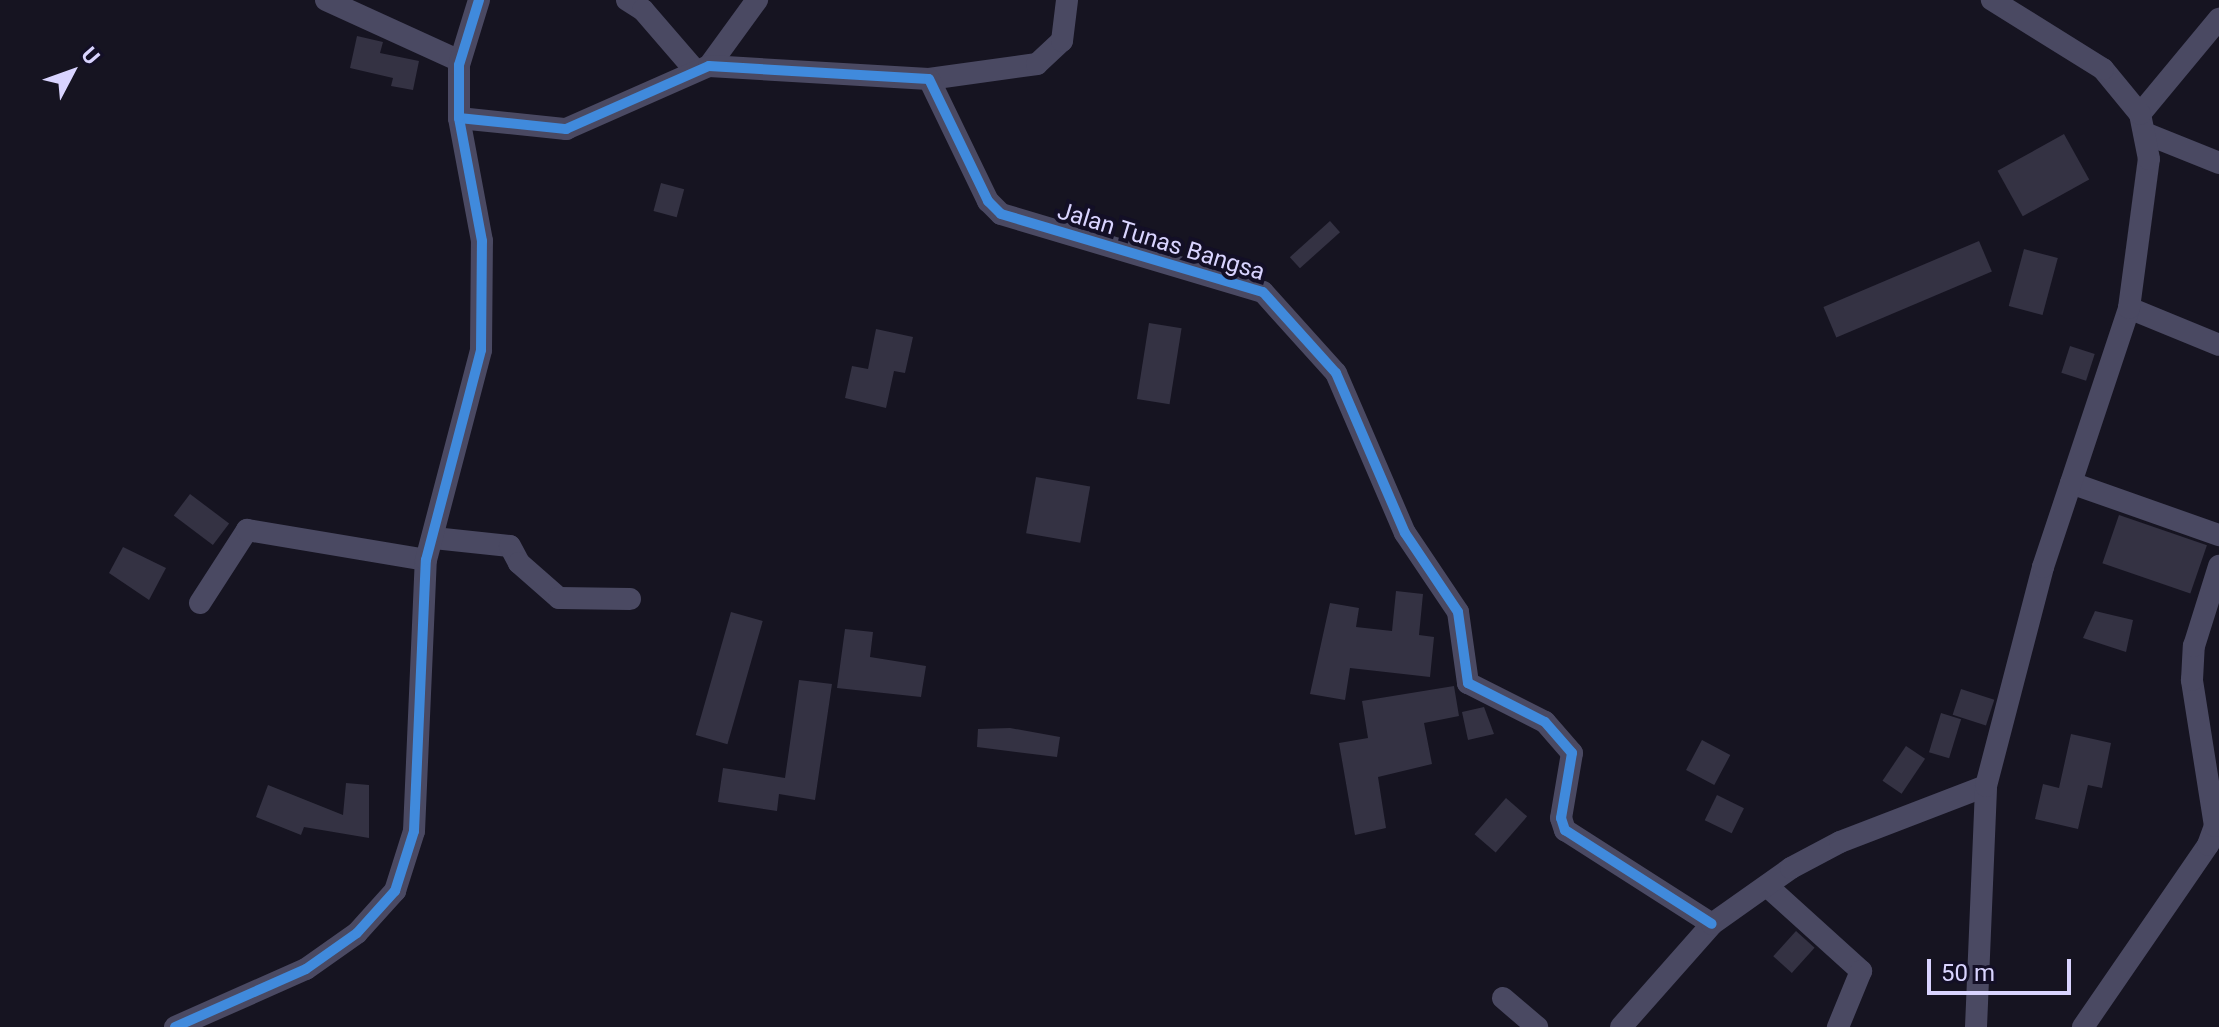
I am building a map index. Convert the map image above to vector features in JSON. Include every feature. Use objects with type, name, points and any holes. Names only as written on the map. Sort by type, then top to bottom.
[{"type":"street","points":[[326,0],[460,61]]},
{"type":"street","points":[[175,1027],[306,969],[357,933],[395,891],[414,831],[426,560],[481,350],[482,241],[459,118],[460,61],[479,0]]},
{"type":"street","points":[[627,0],[643,10],[701,67],[929,79],[1037,64],[1062,41],[1067,0]]},
{"type":"street","points":[[459,118],[566,129],[701,67],[757,0]]},
{"type":"street","points":[[1992,0],[2081,52],[2144,124],[2219,163]]},
{"type":"street","points":[[1976,1027],[1986,786],[2071,483],[2129,308],[2147,190],[2144,124],[2219,19]]},
{"type":"street","name":"Jalan Tunas Bangsa","points":[[929,79],[988,201],[1001,214],[1253,288],[1276,303],[1336,373],[1405,533],[1458,612],[1468,683],[1545,722],[1572,753],[1561,818],[1565,830],[1712,924]]},
{"type":"street","points":[[2129,308],[2219,345]]},
{"type":"street","points":[[2071,483],[2219,535]]},
{"type":"street","points":[[200,603],[247,530],[426,560]]},
{"type":"street","points":[[434,538],[510,546],[519,563],[566,600],[630,599]]},
{"type":"street","points":[[2083,1027],[2208,845],[2215,826],[2213,771],[2193,705],[2193,669],[2204,609],[2219,566]]},
{"type":"street","points":[[1621,1027],[1712,924],[1767,886],[1840,842],[1986,786]]},
{"type":"street","points":[[1767,886],[1861,971],[1838,1027]]},
{"type":"street","points":[[1503,998],[1537,1027]]},
{"type":"building","points":[[357,36],[383,42],[380,53],[419,61],[413,90],[391,86],[393,78],[350,68]]},
{"type":"building","points":[[2064,134],[2089,179],[2023,216],[1998,171]]},
{"type":"building","points":[[661,183],[684,189],[677,217],[653,211]]},
{"type":"building","points":[[1330,221],[1340,232],[1300,268],[1290,257]]},
{"type":"building","points":[[1979,241],[1992,271],[1836,337],[1823,307]]},
{"type":"building","points":[[2024,249],[2058,258],[2043,315],[2009,306]]},
{"type":"building","points":[[1149,323],[1182,328],[1170,404],[1137,399]]},
{"type":"building","points":[[876,329],[913,337],[905,373],[894,371],[886,408],[845,398],[852,366],[868,369]]},
{"type":"building","points":[[2070,346],[2095,354],[2086,381],[2061,373]]},
{"type":"building","points":[[1036,477],[1090,487],[1080,543],[1026,533]]},
{"type":"building","points":[[190,494],[229,523],[213,545],[174,516]]},
{"type":"building","points":[[2119,515],[2207,545],[2190,593],[2102,563]]},
{"type":"building","points":[[123,547],[166,568],[149,600],[109,573]]},
{"type":"building","points":[[1396,591],[1423,594],[1419,635],[1434,637],[1430,677],[1350,668],[1345,700],[1310,694],[1330,603],[1359,608],[1356,627],[1392,631]]},
{"type":"building","points":[[2095,611],[2133,620],[2126,652],[2083,638]]},
{"type":"building","points":[[731,612],[763,621],[727,744],[696,735]]},
{"type":"building","points":[[845,629],[873,632],[870,657],[926,666],[921,697],[837,688]]},
{"type":"building","points":[[799,680],[832,684],[815,800],[779,794],[777,811],[718,802],[723,768],[785,778]]},
{"type":"building","points":[[1454,686],[1459,716],[1424,723],[1432,764],[1378,777],[1386,828],[1355,835],[1339,743],[1368,738],[1362,701]]},
{"type":"building","points":[[1961,689],[1994,700],[1986,725],[1953,715]]},
{"type":"building","points":[[1484,707],[1494,734],[1468,740],[1462,712]]},
{"type":"building","points":[[1941,713],[1961,719],[1949,758],[1929,752]]},
{"type":"building","points":[[1010,728],[1060,737],[1057,757],[977,747],[978,729]]},
{"type":"building","points":[[2071,734],[2111,743],[2102,788],[2088,785],[2078,829],[2035,819],[2043,784],[2059,788]]},
{"type":"building","points":[[1702,740],[1730,755],[1714,785],[1686,770]]},
{"type":"building","points":[[1906,746],[1925,759],[1902,794],[1883,781]]},
{"type":"building","points":[[346,783],[369,785],[369,838],[304,827],[301,835],[256,817],[268,785],[343,815]]},
{"type":"building","points":[[1717,795],[1744,808],[1732,833],[1705,820]]},
{"type":"building","points":[[1506,798],[1527,816],[1496,853],[1475,834]]},
{"type":"building","points":[[1796,931],[1815,948],[1792,973],[1773,956]]},
{"type":"cycle path","points":[[175,1027],[306,969],[357,933],[395,891],[414,831],[426,560],[481,350],[482,241],[459,118],[459,65],[479,0]]},
{"type":"cycle path","points":[[459,118],[566,129],[709,66],[929,79],[988,201],[1001,214],[1263,292],[1336,373],[1405,533],[1458,612],[1468,683],[1545,722],[1572,753],[1561,818],[1565,830],[1712,924]]}]
